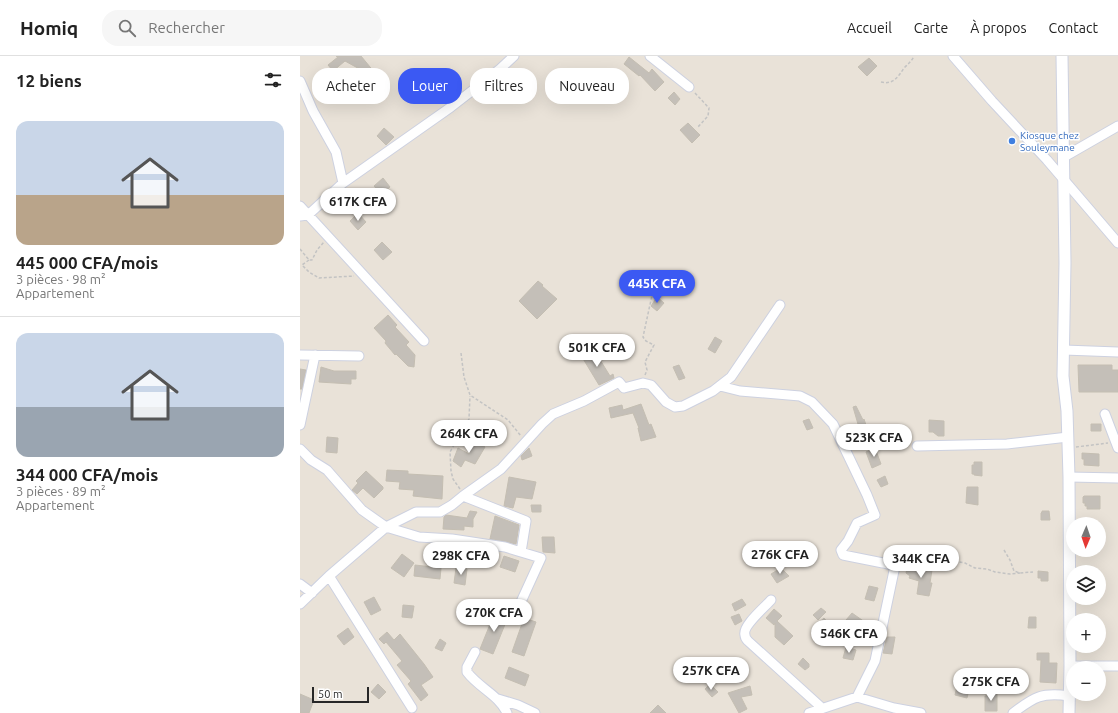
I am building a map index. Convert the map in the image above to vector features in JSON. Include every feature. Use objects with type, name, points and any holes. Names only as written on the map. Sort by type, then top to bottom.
[{"type":"street","points":[[304,216],[343,183],[451,107],[500,69],[514,56]]},
{"type":"street","points":[[650,56],[689,87]]},
{"type":"street","points":[[953,56],[1118,243]]},
{"type":"street","points":[[1062,56],[1065,263],[1063,376],[1069,477],[1070,661]]},
{"type":"street","points":[[300,82],[313,111],[336,152],[343,183]]},
{"type":"street","points":[[1064,157],[1118,126]]},
{"type":"street","points":[[300,206],[304,216],[328,237],[424,341]]},
{"type":"street","points":[[300,604],[329,576],[386,527],[416,512],[440,512],[501,469],[553,414],[584,401],[619,382],[624,388],[643,383],[651,385],[666,402],[675,407],[683,406],[720,386],[731,377],[780,305]]},
{"type":"street","points":[[1064,350],[1118,352]]},
{"type":"street","points":[[300,355],[359,356]]},
{"type":"street","points":[[300,425],[315,355]]},
{"type":"street","points":[[720,386],[740,391],[800,396],[812,402],[833,424],[867,495],[875,515],[857,523],[848,541],[841,550],[843,555],[895,566],[875,661],[857,697]]},
{"type":"street","points":[[1105,414],[1117,445]]},
{"type":"street","points":[[917,446],[1068,443]]},
{"type":"street","points":[[300,449],[311,460],[327,470],[362,510],[386,527],[420,536],[505,547],[541,558],[520,604]]},
{"type":"street","points":[[1069,477],[1118,478]]},
{"type":"street","points":[[463,496],[526,521],[521,552]]},
{"type":"street","points":[[329,576],[412,708]]},
{"type":"street","points":[[300,584],[312,593]]},
{"type":"street","points":[[771,600],[748,624],[744,634],[745,637],[822,708]]},
{"type":"street","points":[[475,652],[467,667],[467,672],[472,678],[498,699],[507,713]]},
{"type":"street","points":[[1106,666],[1118,666]]},
{"type":"street","points":[[1013,713],[1042,695],[1056,694],[1066,696]]},
{"type":"street","points":[[809,713],[857,697],[894,708],[921,713]]},
{"type":"street","points":[[498,699],[518,705],[529,712]]},
{"type":"street","points":[[1069,701],[1069,713]]},
{"type":"path","points":[[881,82],[891,82],[899,76],[912,62],[914,56]]},
{"type":"path","points":[[689,87],[709,108],[708,116],[696,128]]},
{"type":"path","points":[[328,237],[317,250],[312,260],[309,260],[302,265],[318,278],[362,274]]},
{"type":"path","points":[[300,249],[309,260]]},
{"type":"path","points":[[643,383],[647,370],[645,362],[654,345],[646,341],[643,337],[654,286]]},
{"type":"path","points":[[461,354],[464,377],[470,395],[469,419],[450,452],[450,471],[463,496]]},
{"type":"path","points":[[470,395],[508,420],[526,442]]},
{"type":"path","points":[[1068,443],[1117,445]]},
{"type":"path","points":[[1004,550],[1014,571],[1020,573]]},
{"type":"path","points":[[936,566],[950,560],[965,563],[975,568],[1010,574],[1033,572]]},
{"type":"building","points":[[336,56],[361,56],[371,68],[358,68],[345,61],[337,68],[330,68],[328,65],[338,57]]},
{"type":"building","points":[[629,57],[649,73],[652,69],[664,82],[655,91],[640,75],[639,76],[624,64]]},
{"type":"building","points":[[869,58],[877,66],[867,76],[858,67]]},
{"type":"building","points":[[674,92],[680,99],[675,105],[668,98]]},
{"type":"building","points":[[688,123],[700,135],[692,143],[680,130]]},
{"type":"building","points":[[384,128],[394,137],[386,145],[377,136]]},
{"type":"building","points":[[383,178],[390,187],[381,194],[374,186]]},
{"type":"building","points":[[358,213],[366,222],[358,230],[350,221]]},
{"type":"building","points":[[382,242],[392,252],[383,260],[374,250]]},
{"type":"building","points":[[538,281],[557,299],[537,319],[519,301]]},
{"type":"building","points":[[657,297],[664,303],[657,311],[651,306]]},
{"type":"building","points":[[388,315],[397,325],[395,327],[409,342],[406,345],[415,355],[414,367],[408,366],[396,354],[395,355],[385,343],[386,341],[374,328]]},
{"type":"building","points":[[715,337],[722,341],[715,353],[708,349]]},
{"type":"building","points":[[594,350],[610,376],[613,374],[614,378],[599,385],[582,357]]},
{"type":"building","points":[[679,365],[685,378],[679,380],[673,367]]},
{"type":"building","points":[[1078,365],[1112,365],[1112,370],[1118,370],[1118,392],[1079,392]]},
{"type":"building","points":[[321,367],[334,371],[356,371],[356,379],[351,379],[351,384],[319,382]]},
{"type":"building","points":[[300,369],[306,370],[302,389],[300,389]]},
{"type":"building","points":[[641,404],[649,425],[651,424],[656,437],[641,441],[639,428],[633,413],[611,418],[609,408],[622,405],[623,410]]},
{"type":"building","points":[[856,406],[863,420],[864,419],[867,428],[860,431],[853,407]]},
{"type":"building","points":[[809,419],[813,428],[807,430],[803,421]]},
{"type":"building","points":[[929,420],[944,421],[944,436],[938,436],[933,432],[929,432]]},
{"type":"building","points":[[1091,424],[1101,424],[1101,431],[1091,431]]},
{"type":"building","points":[[327,437],[338,438],[337,453],[326,452]]},
{"type":"building","points":[[472,440],[482,442],[481,445],[485,447],[475,464],[465,460],[461,467],[453,461],[458,448],[469,454]]},
{"type":"building","points":[[529,448],[532,456],[522,460],[521,456]]},
{"type":"building","points":[[875,448],[881,464],[872,468],[866,452]]},
{"type":"building","points":[[1082,453],[1099,454],[1099,466],[1084,465]]},
{"type":"building","points":[[974,462],[982,462],[982,476],[972,474],[972,465],[974,465]]},
{"type":"building","points":[[387,470],[408,471],[408,474],[443,476],[442,499],[413,496],[414,490],[399,489],[400,482],[386,481]]},
{"type":"building","points":[[366,471],[383,487],[383,489],[374,498],[363,488],[357,494],[352,490],[358,483],[356,481]]},
{"type":"building","points":[[885,476],[888,484],[881,487],[877,480]]},
{"type":"building","points":[[509,477],[536,482],[532,499],[516,497],[513,508],[504,506]]},
{"type":"building","points":[[967,487],[978,487],[978,505],[966,503]]},
{"type":"building","points":[[1084,496],[1100,496],[1100,509],[1087,509],[1085,503],[1083,503]]},
{"type":"building","points":[[531,505],[541,505],[541,512],[532,512]]},
{"type":"building","points":[[470,511],[477,512],[473,519],[473,527],[464,526],[464,530],[443,529],[444,517],[446,515],[467,518]]},
{"type":"building","points":[[1042,511],[1049,511],[1050,520],[1041,520]]},
{"type":"building","points":[[495,516],[519,525],[516,544],[490,539]]},
{"type":"building","points":[[542,537],[554,537],[555,553],[543,552]]},
{"type":"building","points":[[402,554],[414,563],[404,577],[391,568]]},
{"type":"building","points":[[504,556],[519,561],[515,572],[500,567]]},
{"type":"building","points":[[415,565],[441,568],[440,579],[414,576]]},
{"type":"building","points":[[908,565],[932,570],[930,583],[932,583],[929,596],[917,594],[919,581],[909,578],[910,576],[906,573]]},
{"type":"building","points":[[456,568],[467,569],[465,585],[454,583]]},
{"type":"building","points":[[781,568],[789,576],[777,583],[771,574]]},
{"type":"building","points":[[1038,571],[1048,572],[1048,581],[1041,581],[1041,578],[1038,578]]},
{"type":"building","points":[[869,586],[878,588],[874,601],[865,599]]},
{"type":"building","points":[[374,597],[381,610],[371,615],[364,602]]},
{"type":"building","points":[[742,599],[746,605],[735,611],[732,604]]},
{"type":"building","points":[[403,605],[414,606],[412,618],[402,617]]},
{"type":"building","points":[[821,608],[826,612],[818,620],[813,615]]},
{"type":"building","points":[[774,609],[782,616],[777,621],[793,636],[784,645],[775,637],[775,623],[774,625],[766,618]]},
{"type":"building","points":[[495,612],[508,617],[493,654],[480,649]]},
{"type":"building","points":[[852,613],[869,625],[863,633],[858,629],[856,632],[846,626],[849,622],[846,620]]},
{"type":"building","points":[[739,614],[742,621],[735,625],[731,617]]},
{"type":"building","points":[[1029,617],[1036,617],[1036,628],[1028,628]]},
{"type":"building","points":[[524,618],[536,622],[524,656],[512,652]]},
{"type":"building","points":[[824,618],[828,623],[820,630],[816,625]]},
{"type":"building","points":[[348,628],[354,637],[344,645],[337,636]]},
{"type":"building","points":[[387,632],[394,640],[400,634],[433,677],[421,685],[428,695],[421,701],[408,684],[411,681],[397,665],[402,661],[386,642],[384,644],[379,639]]},
{"type":"building","points":[[887,637],[895,637],[892,654],[883,653]]},
{"type":"building","points":[[440,639],[446,643],[442,651],[435,648]]},
{"type":"building","points":[[846,647],[856,650],[853,660],[843,658]]},
{"type":"building","points":[[1037,653],[1049,653],[1049,663],[1057,663],[1056,683],[1040,682],[1041,660],[1037,660]]},
{"type":"building","points":[[803,658],[809,664],[809,667],[805,670],[798,664]]},
{"type":"building","points":[[509,667],[529,675],[525,686],[505,678]]},
{"type":"building","points":[[958,682],[970,685],[967,698],[955,695]]},
{"type":"building","points":[[378,684],[386,692],[379,699],[371,692]]},
{"type":"building","points":[[710,684],[718,692],[712,697],[705,689]]},
{"type":"building","points":[[750,686],[752,695],[741,697],[747,709],[739,713],[728,693]]},
{"type":"building","points":[[987,693],[997,693],[997,711],[985,711],[985,696],[987,696]]},
{"type":"building","points":[[300,694],[314,700],[309,713],[300,713]]},
{"type":"building","points":[[658,705],[666,713],[650,713]]},
{"type":"place","name":"Kiosque chez Souleymane","points":[[1012,141]]}]
